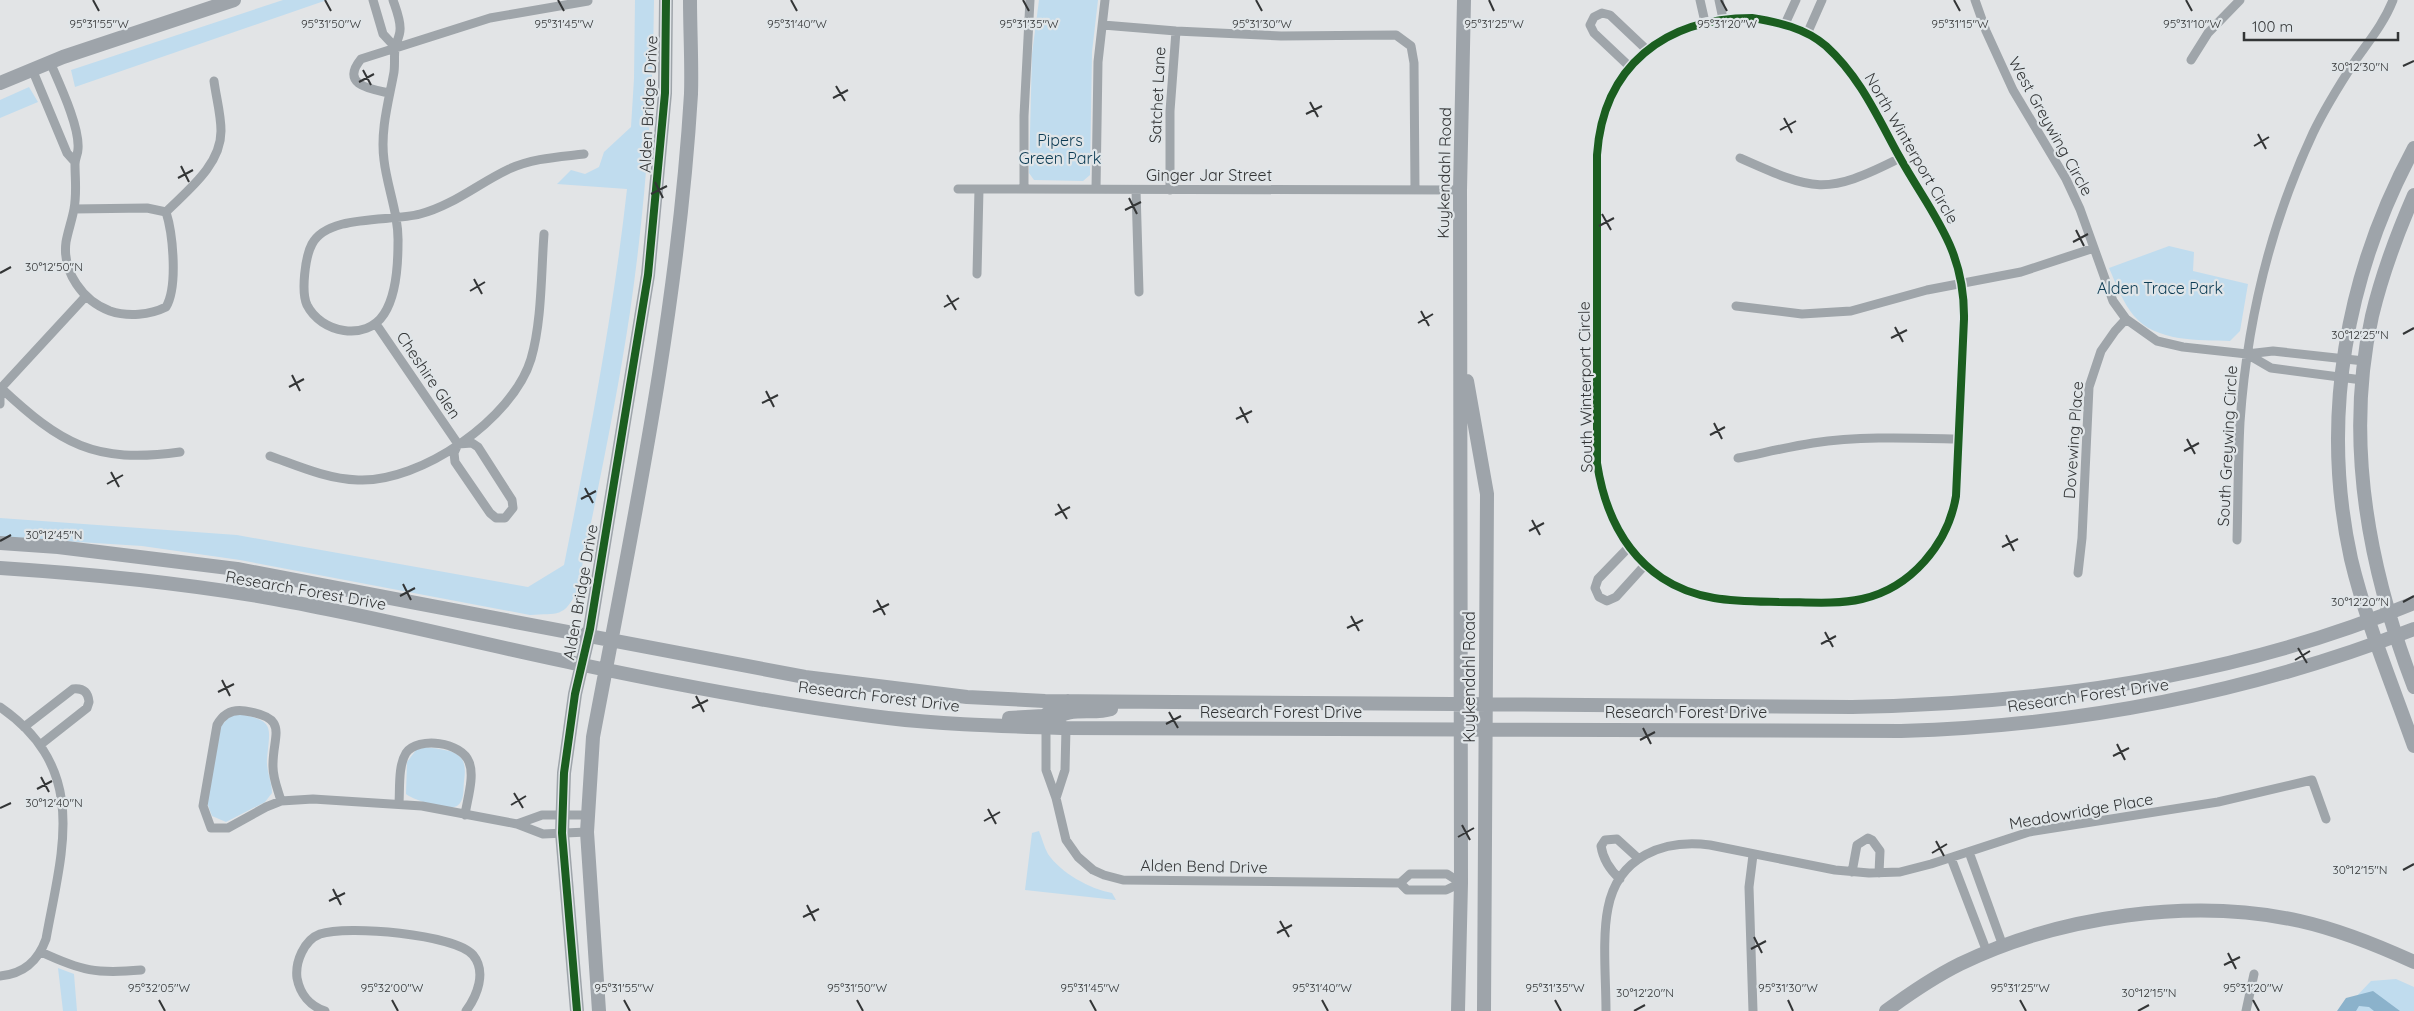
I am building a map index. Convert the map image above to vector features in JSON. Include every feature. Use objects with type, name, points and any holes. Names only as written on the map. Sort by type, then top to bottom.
[{"type":"main road","points":[[0,83],[50,62],[234,0]]},
{"type":"main road","name":"Alden Bridge Drive","points":[[577,1011],[562,833],[566,756],[588,636],[648,275],[665,93],[666,0]]},
{"type":"main road","points":[[599,1011],[587,832],[593,737],[674,280],[690,94],[690,0]]},
{"type":"main road","name":"Kuykendahl Road","points":[[1458,1011],[1461,883],[1460,190],[1464,0]]},
{"type":"main road","points":[[2414,148],[2397,179],[2370,246],[2352,309],[2342,358],[2338,424],[2343,510],[2352,559],[2370,620],[2414,746]]},
{"type":"main road","points":[[2414,195],[2387,263],[2372,316],[2362,380],[2360,444],[2364,506],[2373,552],[2396,636],[2414,687]]},
{"type":"main road","name":"Kuykendahl Road","points":[[1460,346],[1487,494],[1484,1011]]},
{"type":"main road","name":"Research Forest Drive","points":[[0,543],[58,547],[237,569],[805,678],[967,697],[1068,701],[1852,707],[1938,705],[2074,692],[2236,661],[2317,638],[2414,603]]},
{"type":"main road","name":"Research Forest Drive","points":[[0,568],[98,575],[275,599],[470,639],[582,665],[821,708],[887,718],[1046,728],[1901,731],[2002,726],[2076,717],[2206,693],[2323,662],[2414,629]]},
{"type":"main road","points":[[983,725],[999,718],[1044,716],[1068,701]]},
{"type":"main road","points":[[1046,728],[1063,714],[1075,711],[1109,710],[1128,701]]},
{"type":"main road","points":[[1886,1011],[1958,965],[2003,946],[2062,927],[2168,912],[2245,913],[2301,921],[2343,933],[2413,960]]},
{"type":"street","points":[[373,0],[383,34],[395,47]]},
{"type":"street","points":[[393,0],[400,30],[395,47],[394,70],[384,124],[383,159],[396,219],[397,259],[389,305],[376,324],[365,330],[353,332],[339,330],[316,316],[307,304],[304,291],[307,265],[312,245],[320,234],[331,227],[343,224],[396,219],[421,214],[442,206],[510,168],[529,162],[584,154]]},
{"type":"street","points":[[390,93],[366,89],[357,83],[353,75],[354,67],[360,59],[490,18],[588,0]]},
{"type":"street","points":[[1024,190],[1024,116],[1030,0]]},
{"type":"street","points":[[1096,189],[1098,62],[1105,0]]},
{"type":"street","points":[[1700,0],[1705,22]]},
{"type":"street","points":[[1719,0],[1724,19]]},
{"type":"street","points":[[1785,24],[1796,0]]},
{"type":"street","points":[[1807,34],[1822,0]]},
{"type":"street","name":"West Greywing Circle","points":[[1975,0],[1999,62],[2013,90],[2066,179],[2113,301],[2126,319]]},
{"type":"street","points":[[2191,60],[2208,33],[2240,0]]},
{"type":"street","points":[[2247,354],[2264,267],[2286,195],[2331,99],[2383,21],[2393,0]]},
{"type":"street","points":[[1630,67],[1594,33],[1590,25],[1594,17],[1602,13],[1610,16],[1647,50]]},
{"type":"street","name":"North Winterport Circle","points":[[1647,50],[1674,32],[1705,22],[1752,18],[1785,24],[1807,34],[1824,45],[1860,84],[1900,158],[1947,235],[1956,257],[1961,284]]},
{"type":"street","points":[[1103,24],[1176,31],[1281,36],[1396,35],[1410,46],[1414,63],[1415,190]]},
{"type":"street","name":"Satchet Lane","points":[[1170,190],[1170,111],[1176,31]]},
{"type":"street","name":"South Winterport Circle","points":[[1647,50],[1630,67],[1615,90],[1598,136],[1597,155],[1596,463],[1606,505],[1629,547],[1645,565],[1675,586],[1718,600],[1830,602],[1862,599],[1875,595],[1911,574],[1930,555],[1945,533],[1950,522],[1956,496],[1964,319],[1961,284]]},
{"type":"street","points":[[50,62],[73,122],[79,148],[75,162],[77,185],[66,254],[72,276],[86,296],[105,309],[116,312],[145,314],[166,306],[173,289],[171,227],[166,212]]},
{"type":"street","points":[[32,69],[67,153],[75,162]]},
{"type":"street","points":[[166,212],[206,170],[214,157],[221,131],[214,81]]},
{"type":"street","points":[[1740,158],[1791,180],[1823,185],[1851,181],[1900,158]]},
{"type":"street","name":"Ginger Jar Street","points":[[958,189],[1460,190]]},
{"type":"street","points":[[977,274],[978,189]]},
{"type":"street","points":[[1136,190],[1139,292]]},
{"type":"street","points":[[74,209],[147,208],[166,212]]},
{"type":"street","points":[[270,456],[340,478],[379,480],[398,476],[419,467],[480,429],[510,398],[530,360],[535,340],[544,234]]},
{"type":"street","points":[[1736,306],[1802,314],[1838,313],[1869,307],[1927,290],[2021,272],[2094,248]]},
{"type":"street","points":[[0,404],[0,388],[86,296]]},
{"type":"street","name":"South Greywing Circle","points":[[2126,319],[2146,335],[2170,345],[2247,354],[2273,351],[2364,361]]},
{"type":"street","name":"Dovewing Place","points":[[2078,573],[2082,538],[2089,387],[2101,351],[2115,330],[2126,319]]},
{"type":"street","name":"Cheshire Glen","points":[[376,324],[458,444]]},
{"type":"street","name":"South Greywing Circle","points":[[2247,354],[2271,368],[2362,380]]},
{"type":"street","name":"South Greywing Circle","points":[[2237,540],[2240,422],[2247,354]]},
{"type":"street","points":[[0,388],[44,426],[84,447],[105,453],[130,456],[180,452]]},
{"type":"street","points":[[1738,458],[1813,443],[1846,440],[1874,438],[1958,440]]},
{"type":"street","points":[[472,443],[478,447],[512,500],[513,508],[508,515],[496,518],[490,513],[455,462],[454,453],[458,444],[472,443]]},
{"type":"street","points":[[1629,547],[1598,579],[1595,588],[1599,598],[1607,601],[1616,597],[1645,565]]},
{"type":"street","points":[[24,727],[73,689],[80,688],[85,691],[89,702],[87,708],[40,745]]},
{"type":"street","points":[[0,707],[24,727],[40,745],[60,791],[65,822],[46,939],[41,952],[34,962],[22,971],[0,976]]},
{"type":"street","points":[[281,801],[274,780],[273,767],[277,733],[275,725],[263,714],[237,710],[221,717],[217,725],[203,806],[211,828],[228,828],[281,801],[313,798],[399,803],[517,824],[543,834],[587,832]]},
{"type":"street","name":"Alden Bend Drive","points":[[1046,728],[1046,770],[1056,798],[1066,840],[1078,857],[1093,870],[1104,875],[1123,880],[1400,883],[1410,874],[1447,874],[1461,883]]},
{"type":"street","points":[[1056,798],[1065,770],[1066,728]]},
{"type":"street","points":[[399,803],[402,763],[406,754],[414,746],[423,743],[455,748],[463,752],[471,768],[465,815]]},
{"type":"street","name":"Meadowridge Place","points":[[1640,858],[1661,847],[1683,843],[1710,845],[1752,855],[1852,872],[1900,872],[1952,858],[2029,832],[2218,802],[2312,780],[2326,819]]},
{"type":"street","points":[[517,824],[542,815],[587,815]]},
{"type":"street","points":[[1852,872],[1857,845],[1868,838],[1880,850],[1879,873]]},
{"type":"street","points":[[1606,1011],[1607,913],[1620,879],[1640,858],[1618,839],[1605,840],[1601,846],[1602,854],[1613,872],[1620,879]]},
{"type":"street","points":[[1969,852],[2003,946]]},
{"type":"street","points":[[1752,855],[1748,887],[1753,1011]]},
{"type":"street","points":[[1952,858],[1987,952]]},
{"type":"street","name":"Alden Bend Drive","points":[[1400,883],[1407,890],[1446,890],[1461,883]]},
{"type":"street","points":[[325,1011],[315,1007],[306,998],[298,985],[296,971],[301,954],[309,942],[319,934],[356,930],[418,936],[463,948],[473,954],[480,967],[480,980],[467,1011]]},
{"type":"street","points":[[41,952],[67,964],[92,972],[106,973],[141,970]]},
{"type":"street","points":[[2246,1011],[2254,974]]},
{"type":"green space","points":[[283,0],[327,0],[75,87],[71,70]]},
{"type":"green space","points":[[635,0],[654,0],[650,117],[640,234],[630,312],[612,417],[577,591],[564,610],[554,614],[530,615],[240,560],[142,546],[0,537],[0,518],[237,535],[528,587],[564,565],[608,330],[627,189],[557,184],[571,170],[585,174],[599,167],[604,152],[631,127]]},
{"type":"green space","name":"Pipers Green Park","points":[[1039,0],[1098,0],[1092,52],[1090,175],[1083,181],[1034,180],[1029,173],[1032,54]]},
{"type":"green space","points":[[29,87],[38,102],[0,118],[0,100]]},
{"type":"green space","name":"Alden Trace Park","points":[[2169,246],[2194,252],[2193,271],[2248,284],[2240,331],[2230,341],[2192,340],[2154,331],[2134,316],[2126,305],[2109,268]]},
{"type":"green space","points":[[239,714],[259,719],[268,727],[267,763],[272,793],[265,802],[226,822],[212,816],[207,803],[221,726],[230,716]]},
{"type":"green space","points":[[425,747],[449,751],[458,755],[463,760],[465,772],[463,795],[460,804],[457,806],[446,807],[431,804],[406,794],[407,762],[416,750]]},
{"type":"green space","points":[[1039,831],[1048,854],[1060,868],[1086,884],[1112,893],[1116,900],[1025,890],[1032,833]]},
{"type":"green space","points":[[58,968],[74,974],[77,1011],[63,1011]]},
{"type":"green space","points":[[2396,979],[2414,987],[2414,1011],[2349,1011],[2352,1001],[2371,981]]},
{"type":"shaded area","points":[[2373,991],[2400,1011],[2374,1011],[2369,1007],[2359,1006],[2356,1011],[2337,1011],[2346,998]]},
{"type":"cycle path","points":[[577,1011],[562,833],[564,773],[575,694],[590,629],[648,275],[665,93],[666,0]]},
{"type":"cycle path","points":[[1752,18],[1800,30],[1826,46],[1849,71],[1867,98],[1944,232],[1959,271],[1963,294],[1964,319],[1956,496],[1952,514],[1936,547],[1911,574],[1896,585],[1880,593],[1852,601],[1820,603],[1718,599],[1690,592],[1676,586],[1648,567],[1636,555],[1617,528],[1604,497],[1597,463],[1597,155],[1602,124],[1612,96],[1626,73],[1644,53],[1666,38],[1692,27],[1721,20],[1752,18]]}]
